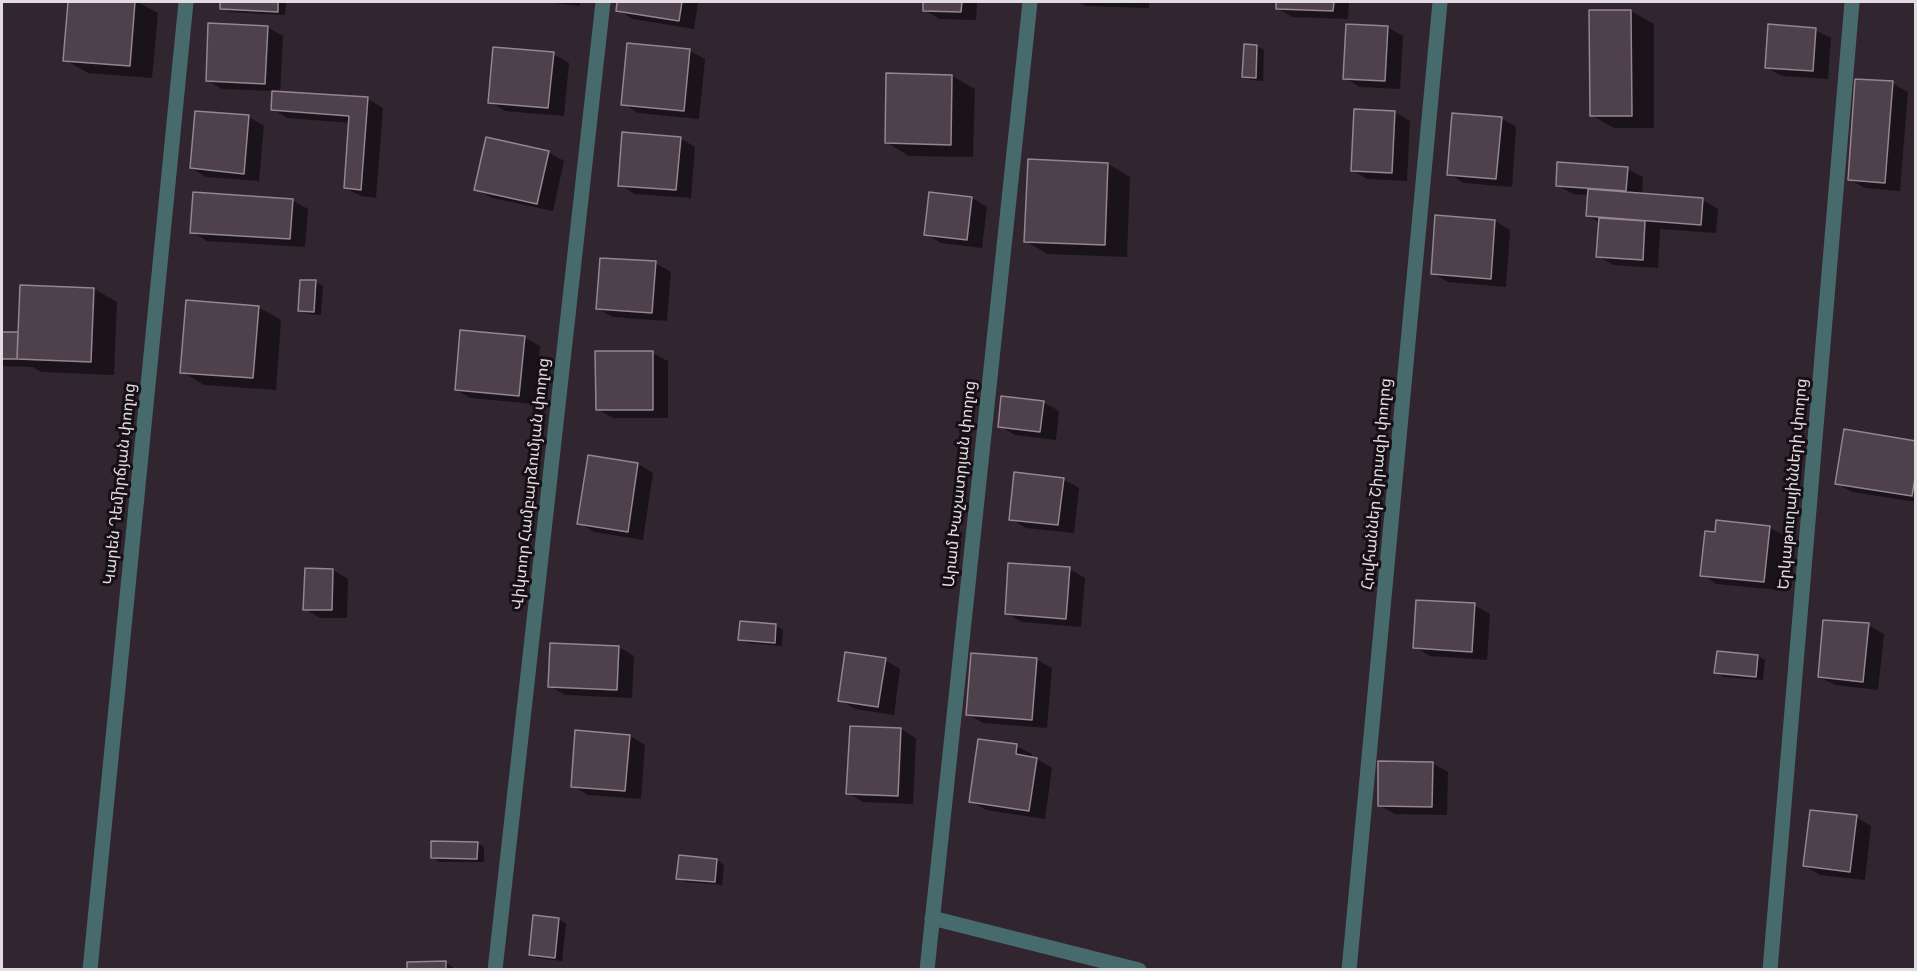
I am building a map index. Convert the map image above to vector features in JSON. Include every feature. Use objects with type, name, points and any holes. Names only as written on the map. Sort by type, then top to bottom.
[{"type":"street","name":"Կարեն Դեմիրճյան փողոց","points":[[90,969],[186,2]]},
{"type":"street","name":"Վիկտոր Համբարձումյան փողոց","points":[[495,969],[603,2]]},
{"type":"street","name":"Արամ Խաչատրյան փողոց","points":[[927,969],[1030,2]]},
{"type":"street","name":"Հովհաններ Շիրազի փողոց","points":[[1349,969],[1440,2]]},
{"type":"street","name":"Երկաթուղայինների փողոց","points":[[1770,969],[1852,2]]},
{"type":"street","points":[[932,918],[1139,969]]},
{"type":"building","points":[[68,2],[135,2],[130,66],[63,61]]},
{"type":"building","points":[[220,2],[278,2],[278,12],[220,9]]},
{"type":"building","points":[[617,2],[682,2],[679,21],[616,11]]},
{"type":"building","points":[[923,2],[962,2],[961,12],[923,11]]},
{"type":"building","points":[[1276,2],[1334,2],[1333,11],[1276,9]]},
{"type":"building","points":[[1589,10],[1631,10],[1632,116],[1590,116]]},
{"type":"building","points":[[208,23],[268,26],[265,84],[206,81]]},
{"type":"building","points":[[1346,24],[1388,26],[1385,81],[1343,79]]},
{"type":"building","points":[[1768,24],[1816,28],[1813,71],[1765,68]]},
{"type":"building","points":[[627,43],[690,49],[684,111],[621,105]]},
{"type":"building","points":[[1244,44],[1257,45],[1256,78],[1242,77]]},
{"type":"building","points":[[493,47],[554,52],[548,108],[488,103]]},
{"type":"building","points":[[886,73],[952,75],[951,145],[885,143]]},
{"type":"building","points":[[1855,79],[1893,81],[1885,183],[1848,180]]},
{"type":"building","points":[[272,91],[368,97],[361,190],[344,188],[349,116],[271,110]]},
{"type":"building","points":[[1354,109],[1395,111],[1392,173],[1351,171]]},
{"type":"building","points":[[195,111],[249,115],[244,174],[190,168]]},
{"type":"building","points":[[1452,113],[1502,117],[1496,179],[1447,175]]},
{"type":"building","points":[[622,132],[681,137],[676,190],[618,186]]},
{"type":"building","points":[[486,137],[549,151],[537,204],[474,190]]},
{"type":"building","points":[[1028,159],[1108,163],[1105,245],[1024,242]]},
{"type":"building","points":[[1557,162],[1628,167],[1626,191],[1556,186]]},
{"type":"building","points":[[1588,189],[1703,198],[1701,225],[1586,216]]},
{"type":"building","points":[[193,192],[293,199],[290,239],[190,233]]},
{"type":"building","points":[[929,192],[972,197],[967,240],[924,235]]},
{"type":"building","points":[[1435,215],[1495,220],[1491,279],[1431,274]]},
{"type":"building","points":[[1599,218],[1645,221],[1643,260],[1596,257]]},
{"type":"building","points":[[600,258],[656,261],[652,313],[596,309]]},
{"type":"building","points":[[300,280],[316,280],[314,312],[298,311]]},
{"type":"building","points":[[20,285],[94,288],[91,362],[17,359]]},
{"type":"building","points":[[186,300],[259,306],[253,378],[180,373]]},
{"type":"building","points":[[460,330],[525,336],[519,396],[455,390]]},
{"type":"building","points":[[2,332],[18,332],[17,359],[2,359]]},
{"type":"building","points":[[595,351],[653,351],[653,410],[596,410]]},
{"type":"building","points":[[1001,396],[1044,401],[1040,432],[998,427]]},
{"type":"building","points":[[1844,429],[1916,441],[1916,473],[1912,496],[1835,484]]},
{"type":"building","points":[[588,455],[638,463],[628,532],[577,524]]},
{"type":"building","points":[[1014,472],[1064,478],[1058,525],[1009,520]]},
{"type":"building","points":[[1716,520],[1770,526],[1764,582],[1700,576],[1705,531],[1715,532]]},
{"type":"building","points":[[1008,563],[1070,567],[1066,619],[1005,614]]},
{"type":"building","points":[[305,568],[333,569],[332,610],[303,610]]},
{"type":"building","points":[[1416,600],[1475,603],[1472,652],[1413,648]]},
{"type":"building","points":[[1823,620],[1869,623],[1863,682],[1818,677]]},
{"type":"building","points":[[740,621],[776,624],[775,643],[738,640]]},
{"type":"building","points":[[550,643],[619,646],[617,690],[548,687]]},
{"type":"building","points":[[1717,651],[1758,655],[1756,677],[1714,673]]},
{"type":"building","points":[[845,652],[886,658],[878,707],[838,701]]},
{"type":"building","points":[[971,653],[1037,658],[1032,720],[966,715]]},
{"type":"building","points":[[850,726],[901,728],[898,796],[846,794]]},
{"type":"building","points":[[575,730],[630,735],[625,791],[571,787]]},
{"type":"building","points":[[978,739],[1017,744],[1016,754],[1037,758],[1029,811],[969,802]]},
{"type":"building","points":[[1378,761],[1433,762],[1432,807],[1378,806]]},
{"type":"building","points":[[1810,810],[1857,815],[1850,872],[1803,866]]},
{"type":"building","points":[[431,841],[478,842],[477,859],[431,858]]},
{"type":"building","points":[[679,855],[717,859],[715,882],[676,879]]},
{"type":"building","points":[[533,915],[559,918],[555,958],[529,955]]},
{"type":"building","points":[[446,961],[446,970],[407,970],[407,962]]}]
